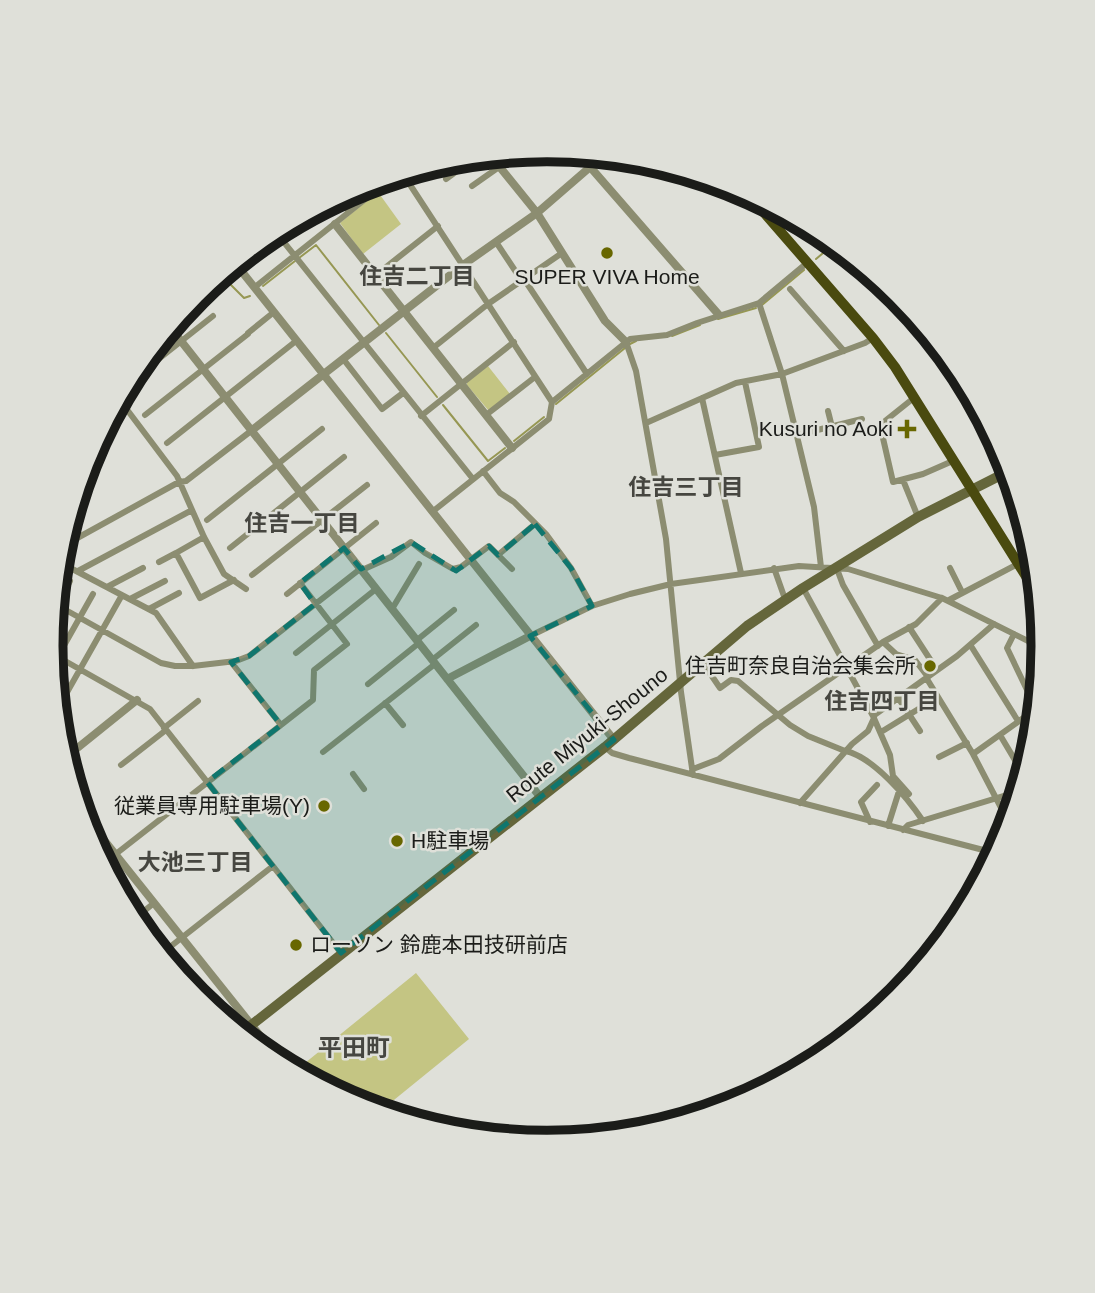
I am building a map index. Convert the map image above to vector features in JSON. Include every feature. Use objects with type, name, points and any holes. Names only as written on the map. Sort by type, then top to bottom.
[{"type":"main road","points":[[765,214],[873,338],[916,397],[1027,579]]},
{"type":"main road","name":"Route Miyuki-Shouno","points":[[251,1026],[614,740],[747,626],[785,599],[918,517],[1000,475]]},
{"type":"street","points":[[588,164],[719,315]]},
{"type":"street","points":[[75,539],[193,476],[463,265],[537,214],[594,164]]},
{"type":"street","points":[[472,187],[499,167],[537,214],[605,321],[626,342],[636,371],[666,539],[680,683],[693,772]]},
{"type":"street","points":[[446,178],[457,170]]},
{"type":"street","points":[[408,183],[552,402]]},
{"type":"street","points":[[254,287],[373,195]]},
{"type":"street","points":[[345,207],[349,212]]},
{"type":"street","points":[[335,224],[512,447]]},
{"type":"street","points":[[376,275],[438,226]]},
{"type":"street","points":[[283,241],[473,479]]},
{"type":"street","points":[[496,242],[587,374]]},
{"type":"street","points":[[433,348],[488,304],[562,253]]},
{"type":"street","points":[[432,512],[549,419],[552,402],[626,342],[641,336],[667,335],[759,303],[808,262]]},
{"type":"street","points":[[241,271],[614,740]]},
{"type":"street","points":[[790,289],[844,351]]},
{"type":"street","points":[[759,303],[782,374],[814,507],[821,567]]},
{"type":"street","points":[[145,415],[274,312]]},
{"type":"street","points":[[157,360],[213,316]]},
{"type":"street","points":[[176,335],[541,798]]},
{"type":"street","points":[[646,423],[736,383],[782,374],[873,338]]},
{"type":"street","points":[[167,443],[296,341]]},
{"type":"street","points":[[421,415],[514,342]]},
{"type":"street","points":[[344,360],[382,409],[403,393]]},
{"type":"street","points":[[486,415],[535,377]]},
{"type":"street","points":[[715,455],[759,447],[746,382]]},
{"type":"street","points":[[916,397],[880,425],[893,482],[955,460]]},
{"type":"street","points":[[702,398],[741,573]]},
{"type":"street","points":[[126,408],[160,450],[179,482],[224,574],[246,589]]},
{"type":"street","points":[[828,411],[832,427]]},
{"type":"street","points":[[797,435],[862,419]]},
{"type":"street","points":[[207,520],[322,429]]},
{"type":"street","points":[[230,548],[344,457]]},
{"type":"street","points":[[483,471],[500,493],[514,502],[535,523],[572,568],[592,606]]},
{"type":"street","points":[[903,480],[918,517]]},
{"type":"street","points":[[252,575],[367,485]]},
{"type":"street","points":[[78,571],[192,510]]},
{"type":"street","points":[[286,594],[376,523]]},
{"type":"street","points":[[498,555],[535,523]]},
{"type":"street","points":[[159,562],[204,537]]},
{"type":"street","points":[[64,611],[161,663],[193,666],[231,662],[249,656],[361,569],[391,557],[411,542],[453,569],[461,567],[489,546],[512,569]]},
{"type":"street","points":[[176,553],[200,598],[234,580]]},
{"type":"street","points":[[693,772],[719,758],[881,644],[916,624],[945,599],[1024,561]]},
{"type":"street","points":[[392,608],[419,564]]},
{"type":"street","points":[[447,679],[592,606],[671,584],[799,566],[848,569],[945,599],[1032,643]]},
{"type":"street","points":[[70,567],[156,612],[193,666]]},
{"type":"street","points":[[107,587],[143,568]]},
{"type":"street","points":[[774,568],[785,599]]},
{"type":"street","points":[[950,568],[962,592]]},
{"type":"street","points":[[835,569],[881,644],[896,654],[915,660],[974,754],[1003,810]]},
{"type":"street","points":[[67,587],[70,581]]},
{"type":"street","points":[[130,599],[165,581]]},
{"type":"street","points":[[112,858],[313,700],[314,670],[348,644],[300,583]]},
{"type":"street","points":[[803,588],[874,717],[890,755],[893,776],[923,821]]},
{"type":"street","points":[[296,653],[376,589]]},
{"type":"street","points":[[149,609],[178,593]]},
{"type":"street","points":[[63,642],[93,594]]},
{"type":"street","points":[[66,694],[122,595]]},
{"type":"street","points":[[368,684],[454,610]]},
{"type":"street","points":[[800,803],[845,751],[868,731],[874,717],[971,646],[995,624]]},
{"type":"street","points":[[323,752],[476,625]]},
{"type":"street","points":[[909,627],[937,670]]},
{"type":"street","points":[[1014,634],[1007,648],[1029,695]]},
{"type":"street","points":[[971,646],[1018,720]]},
{"type":"street","points":[[63,660],[150,709],[341,953]]},
{"type":"street","points":[[231,662],[281,725]]},
{"type":"street","points":[[703,663],[720,688],[732,680],[738,681],[808,736],[856,753],[909,794]]},
{"type":"street","points":[[880,732],[938,697]]},
{"type":"street","points":[[900,698],[920,731]]},
{"type":"street","points":[[74,751],[137,701]]},
{"type":"street","points":[[121,765],[198,701]]},
{"type":"street","points":[[385,703],[402,725]]},
{"type":"street","points":[[974,754],[1027,716]]},
{"type":"street","points":[[1000,735],[1017,763]]},
{"type":"street","points":[[939,757],[967,743]]},
{"type":"street","points":[[605,747],[612,753],[693,772],[986,853]]},
{"type":"street","points":[[353,774],[363,789]]},
{"type":"street","points":[[870,822],[860,802],[877,785]]},
{"type":"street","points":[[888,826],[900,788]]},
{"type":"street","points":[[903,830],[908,825],[1008,795]]},
{"type":"street","points":[[103,839],[258,1035]]},
{"type":"street","points":[[169,948],[273,866]]},
{"type":"street","points":[[143,912],[154,903]]},
{"type":"highlighted area","points":[[535,524],[571,568],[592,606],[530,636],[614,740],[341,953],[207,782],[281,725],[231,662],[249,656],[315,604],[300,583],[344,548],[361,569],[411,542],[456,571],[489,546],[498,555]]},
{"type":"green space","points":[[379,193],[401,224],[363,254],[340,223]]},
{"type":"green space","points":[[488,366],[510,394],[489,411],[467,385],[467,382]]},
{"type":"green space","points":[[416,973],[469,1039],[389,1104],[382,1096],[377,1100],[362,1094],[309,1068],[305,1063]]},
{"type":"waterway","points":[[299,258],[316,245],[379,325]]},
{"type":"waterway","points":[[816,259],[826,251]]},
{"type":"waterway","points":[[263,286],[295,261]]},
{"type":"waterway","points":[[762,305],[804,270]]},
{"type":"waterway","points":[[228,282],[244,298],[250,296]]},
{"type":"waterway","points":[[718,319],[756,308]]},
{"type":"waterway","points":[[672,336],[700,325]]},
{"type":"waterway","points":[[386,333],[437,397]]},
{"type":"waterway","points":[[630,344],[636,341]]},
{"type":"waterway","points":[[556,404],[625,348]]},
{"type":"waterway","points":[[443,405],[488,461],[505,448]]},
{"type":"waterway","points":[[514,441],[544,417]]},
{"type":"place","name":"SUPER VIVA Home","points":[[607,253]]},
{"type":"place","name":"Kusuri no Aoki","points":[[907,429]]},
{"type":"place","name":"住吉町奈良自治会集会所","points":[[930,666]]},
{"type":"place","name":"従業員専用駐車場(Y)","points":[[324,806]]},
{"type":"place","name":"H駐車場","points":[[397,841]]},
{"type":"place","name":"ローソン 鈴鹿本田技研前店","points":[[296,945]]},
{"type":"district","name":"住吉二丁目","points":[[417,276]]},
{"type":"district","name":"住吉三丁目","points":[[686,487]]},
{"type":"district","name":"住吉一丁目","points":[[302,523]]},
{"type":"district","name":"住吉四丁目","points":[[882,701]]},
{"type":"district","name":"大池三丁目","points":[[195,862]]},
{"type":"district","name":"平田町","points":[[354,1048]]}]
